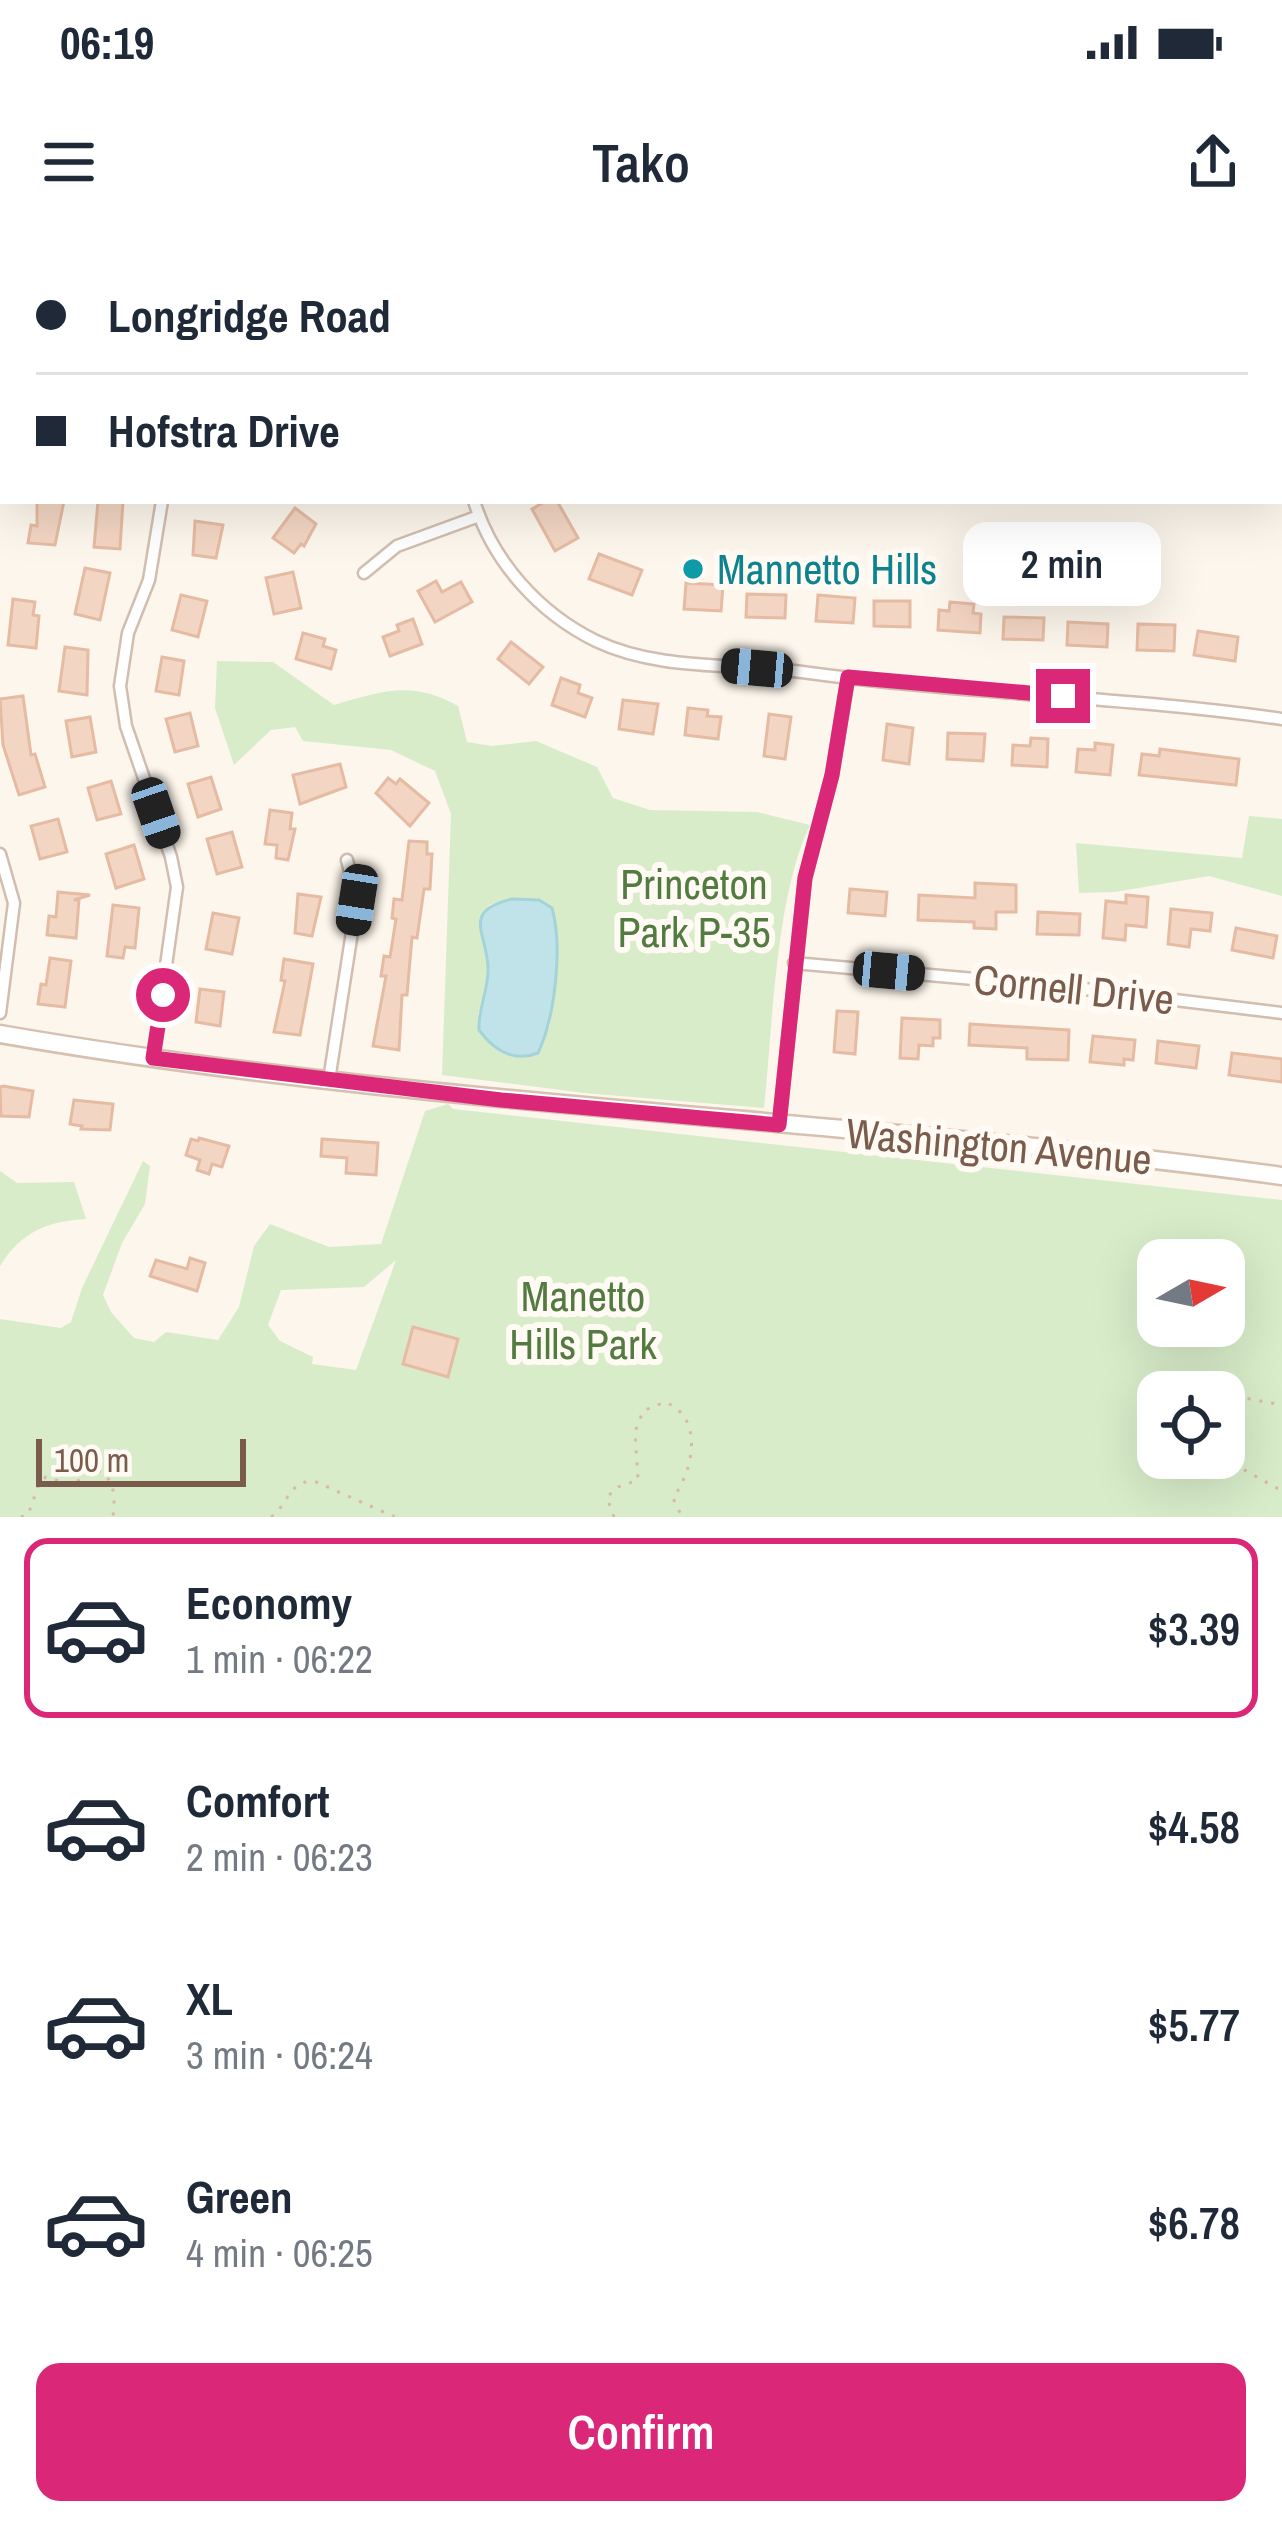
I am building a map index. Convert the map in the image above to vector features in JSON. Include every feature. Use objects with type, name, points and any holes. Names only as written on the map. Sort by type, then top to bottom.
[{"type":"main road","name":"Washington Avenue","points":[[0,1034],[329,1080],[1093,1153],[1282,1176]]},
{"type":"street","points":[[153,1058],[177,887],[126,726],[120,686],[128,633],[149,580],[162,504]]},
{"type":"street","points":[[475,504],[497,552],[527,591],[559,619],[597,641],[666,660],[1282,719]]},
{"type":"street","points":[[364,573],[397,546],[479,516]]},
{"type":"street","points":[[779,1125],[805,878],[832,775],[848,677]]},
{"type":"street","points":[[0,854],[14,903],[0,1013]]},
{"type":"street","points":[[329,1080],[357,900],[347,860]]},
{"type":"street","name":"Cornell Drive","points":[[794,963],[1282,1012]]},
{"type":"path","points":[[1245,1398],[1282,1405]]},
{"type":"path","points":[[614,1517],[607,1498],[615,1488],[638,1480],[635,1432],[643,1412],[664,1402],[679,1408],[689,1421],[691,1446],[684,1482],[673,1498],[682,1517]]},
{"type":"path","points":[[21,1517],[28,1515],[40,1481],[46,1477],[71,1485],[97,1470],[111,1484],[113,1517]]},
{"type":"path","points":[[1245,1470],[1282,1491]]},
{"type":"path","points":[[272,1517],[292,1488],[314,1481],[395,1517]]},
{"type":"green space","name":"Princeton Park P-35","points":[[217,661],[273,662],[334,705],[397,690],[441,698],[458,706],[467,742],[492,746],[536,741],[597,767],[613,798],[650,810],[757,812],[810,825],[782,925],[764,1108],[442,1075],[451,814],[435,771],[391,750],[303,741],[295,727],[271,730],[234,765],[215,708]],"holes":[[[512,899],[539,900],[552,990],[550,1027],[478,1015],[489,970],[480,927],[489,905]]]},
{"type":"green space","points":[[1249,816],[1282,819],[1282,896],[1209,876],[1115,892],[1079,893],[1076,843],[1242,858]]},
{"type":"green space","name":"Manetto Hills Park","points":[[448,1104],[453,1109],[1282,1200],[1282,1517],[0,1517],[0,1319],[61,1328],[71,1322],[82,1288],[143,1161],[150,1166],[145,1204],[122,1243],[103,1295],[134,1338],[154,1342],[166,1332],[218,1340],[239,1307],[254,1246],[270,1224],[329,1247],[381,1244],[425,1111]],"holes":[[[396,1260],[356,1370],[312,1364],[313,1357],[280,1341],[268,1325],[281,1290],[364,1287]]]},
{"type":"green space","points":[[0,1171],[17,1183],[74,1182],[86,1219],[36,1230],[0,1266]]},
{"type":"water","points":[[539,900],[552,908],[555,924],[553,1002],[538,1053],[529,1056],[504,1052],[479,1030],[488,973],[481,918],[496,904]]},
{"type":"building","points":[[37,504],[63,504],[55,545],[28,543],[31,525],[37,526]]},
{"type":"building","points":[[98,504],[123,504],[120,549],[94,547]]},
{"type":"building","points":[[559,504],[578,538],[555,551],[532,509]]},
{"type":"building","points":[[295,508],[316,524],[304,546],[294,553],[273,538]]},
{"type":"building","points":[[195,521],[223,525],[216,558],[193,555]]},
{"type":"building","points":[[599,554],[642,570],[632,595],[589,579]]},
{"type":"building","points":[[85,568],[110,573],[100,620],[75,614]]},
{"type":"building","points":[[293,572],[301,608],[274,614],[266,578]]},
{"type":"building","points":[[436,581],[442,592],[461,582],[472,602],[435,622],[418,591]]},
{"type":"building","points":[[686,583],[723,585],[721,611],[684,609]]},
{"type":"building","points":[[747,594],[786,595],[785,618],[746,617]]},
{"type":"building","points":[[181,595],[207,601],[198,637],[172,630]]},
{"type":"building","points":[[818,595],[855,598],[853,623],[816,621]]},
{"type":"building","points":[[13,599],[35,602],[33,615],[39,616],[36,648],[8,645]]},
{"type":"building","points":[[874,601],[910,601],[910,627],[874,626]]},
{"type":"building","points":[[950,602],[974,604],[973,613],[981,614],[980,633],[938,630],[939,610],[949,611]]},
{"type":"building","points":[[1004,617],[1044,618],[1043,640],[1003,639]]},
{"type":"building","points":[[413,619],[422,644],[390,656],[383,637]]},
{"type":"building","points":[[1068,622],[1108,624],[1107,647],[1067,645]]},
{"type":"building","points":[[1138,624],[1175,625],[1174,651],[1137,650]]},
{"type":"building","points":[[1198,631],[1238,637],[1235,661],[1194,655]]},
{"type":"building","points":[[303,633],[325,639],[323,646],[336,650],[331,669],[296,659]]},
{"type":"building","points":[[511,642],[543,667],[529,684],[498,659]]},
{"type":"building","points":[[65,647],[88,650],[87,695],[59,691]]},
{"type":"building","points":[[162,657],[184,661],[179,695],[156,691]]},
{"type":"building","points":[[561,678],[580,685],[578,693],[592,698],[585,717],[552,705]]},
{"type":"building","points":[[23,696],[31,755],[35,754],[45,787],[19,795],[3,745],[0,699]]},
{"type":"building","points":[[623,700],[658,704],[653,734],[619,729]]},
{"type":"building","points":[[688,708],[721,717],[718,739],[685,735]]},
{"type":"building","points":[[190,713],[198,746],[175,752],[166,719]]},
{"type":"building","points":[[769,714],[791,717],[785,759],[764,756]]},
{"type":"building","points":[[90,717],[96,752],[72,757],[66,721]]},
{"type":"building","points":[[887,724],[913,728],[909,764],[883,760]]},
{"type":"building","points":[[948,733],[985,734],[983,761],[947,759]]},
{"type":"building","points":[[1031,738],[1048,739],[1047,767],[1012,765],[1013,745],[1030,746]]},
{"type":"building","points":[[1095,743],[1113,745],[1110,775],[1076,772],[1078,749],[1095,750]]},
{"type":"building","points":[[1160,749],[1239,759],[1236,785],[1139,775],[1142,754],[1159,756]]},
{"type":"building","points":[[340,764],[346,787],[300,804],[293,775]]},
{"type":"building","points":[[211,777],[221,809],[198,817],[188,784]]},
{"type":"building","points":[[388,778],[396,784],[400,779],[429,803],[410,826],[376,793]]},
{"type":"building","points":[[111,781],[121,814],[97,820],[88,788]]},
{"type":"building","points":[[270,810],[292,813],[290,829],[295,829],[288,860],[276,858],[277,845],[265,844]]},
{"type":"building","points":[[58,819],[67,852],[40,859],[31,826]]},
{"type":"building","points":[[232,832],[242,867],[217,874],[207,839]]},
{"type":"building","points":[[409,841],[427,842],[427,854],[432,854],[430,889],[424,889],[417,938],[412,937],[407,995],[402,995],[399,1050],[373,1046],[386,976],[381,976],[384,956],[390,957],[396,919],[392,918],[394,899],[402,900]]},
{"type":"building","points":[[134,845],[144,879],[116,888],[106,854]]},
{"type":"building","points":[[975,883],[1016,885],[1016,912],[996,912],[996,929],[974,928],[974,922],[918,920],[919,895],[975,898]]},
{"type":"building","points":[[850,889],[887,892],[885,916],[848,913]]},
{"type":"building","points":[[58,892],[90,895],[74,900],[79,900],[76,938],[47,935],[49,916],[56,917]]},
{"type":"building","points":[[298,894],[321,897],[312,936],[295,933]]},
{"type":"building","points":[[1126,895],[1148,897],[1146,927],[1126,925],[1125,940],[1103,938],[1106,901],[1126,903]]},
{"type":"building","points":[[113,905],[139,908],[135,948],[125,947],[123,958],[107,956]]},
{"type":"building","points":[[1171,909],[1212,913],[1210,931],[1191,929],[1189,947],[1168,944]]},
{"type":"building","points":[[1038,912],[1080,914],[1079,935],[1037,934]]},
{"type":"building","points":[[213,913],[239,918],[232,954],[206,949]]},
{"type":"building","points":[[1236,928],[1277,936],[1273,958],[1232,950]]},
{"type":"building","points":[[50,958],[71,961],[65,1007],[38,1004]]},
{"type":"building","points":[[284,959],[313,964],[300,1035],[274,1032],[285,981],[281,980]]},
{"type":"building","points":[[200,989],[224,992],[220,1026],[196,1022]]},
{"type":"building","points":[[837,1011],[858,1012],[855,1054],[834,1052]]},
{"type":"building","points":[[902,1018],[940,1020],[940,1038],[933,1038],[933,1046],[919,1045],[918,1059],[900,1058]]},
{"type":"building","points":[[970,1024],[1069,1030],[1068,1060],[1027,1059],[1027,1048],[969,1045]]},
{"type":"building","points":[[1093,1036],[1135,1040],[1133,1060],[1124,1059],[1124,1065],[1090,1062]]},
{"type":"building","points":[[1158,1041],[1199,1046],[1196,1068],[1156,1063]]},
{"type":"building","points":[[1232,1053],[1282,1059],[1282,1082],[1229,1075]]},
{"type":"building","points":[[3,1086],[33,1091],[29,1117],[1,1116]]},
{"type":"building","points":[[74,1100],[113,1104],[110,1130],[70,1124]]},
{"type":"building","points":[[191,1139],[229,1146],[222,1167],[212,1164],[209,1174],[197,1170],[200,1160],[186,1155]]},
{"type":"building","points":[[322,1139],[378,1143],[376,1175],[346,1173],[347,1158],[321,1156]]},
{"type":"building","points":[[190,1258],[205,1263],[197,1291],[150,1276],[156,1260],[187,1269]]},
{"type":"building","points":[[413,1327],[458,1339],[448,1377],[403,1364]]},
{"type":"place","name":"Mannetto Hills","points":[[693,569]]},
{"type":"route","points":[[163,995],[153,1058],[501,1100],[779,1125],[805,878],[832,775],[848,677],[1063,696]]}]
